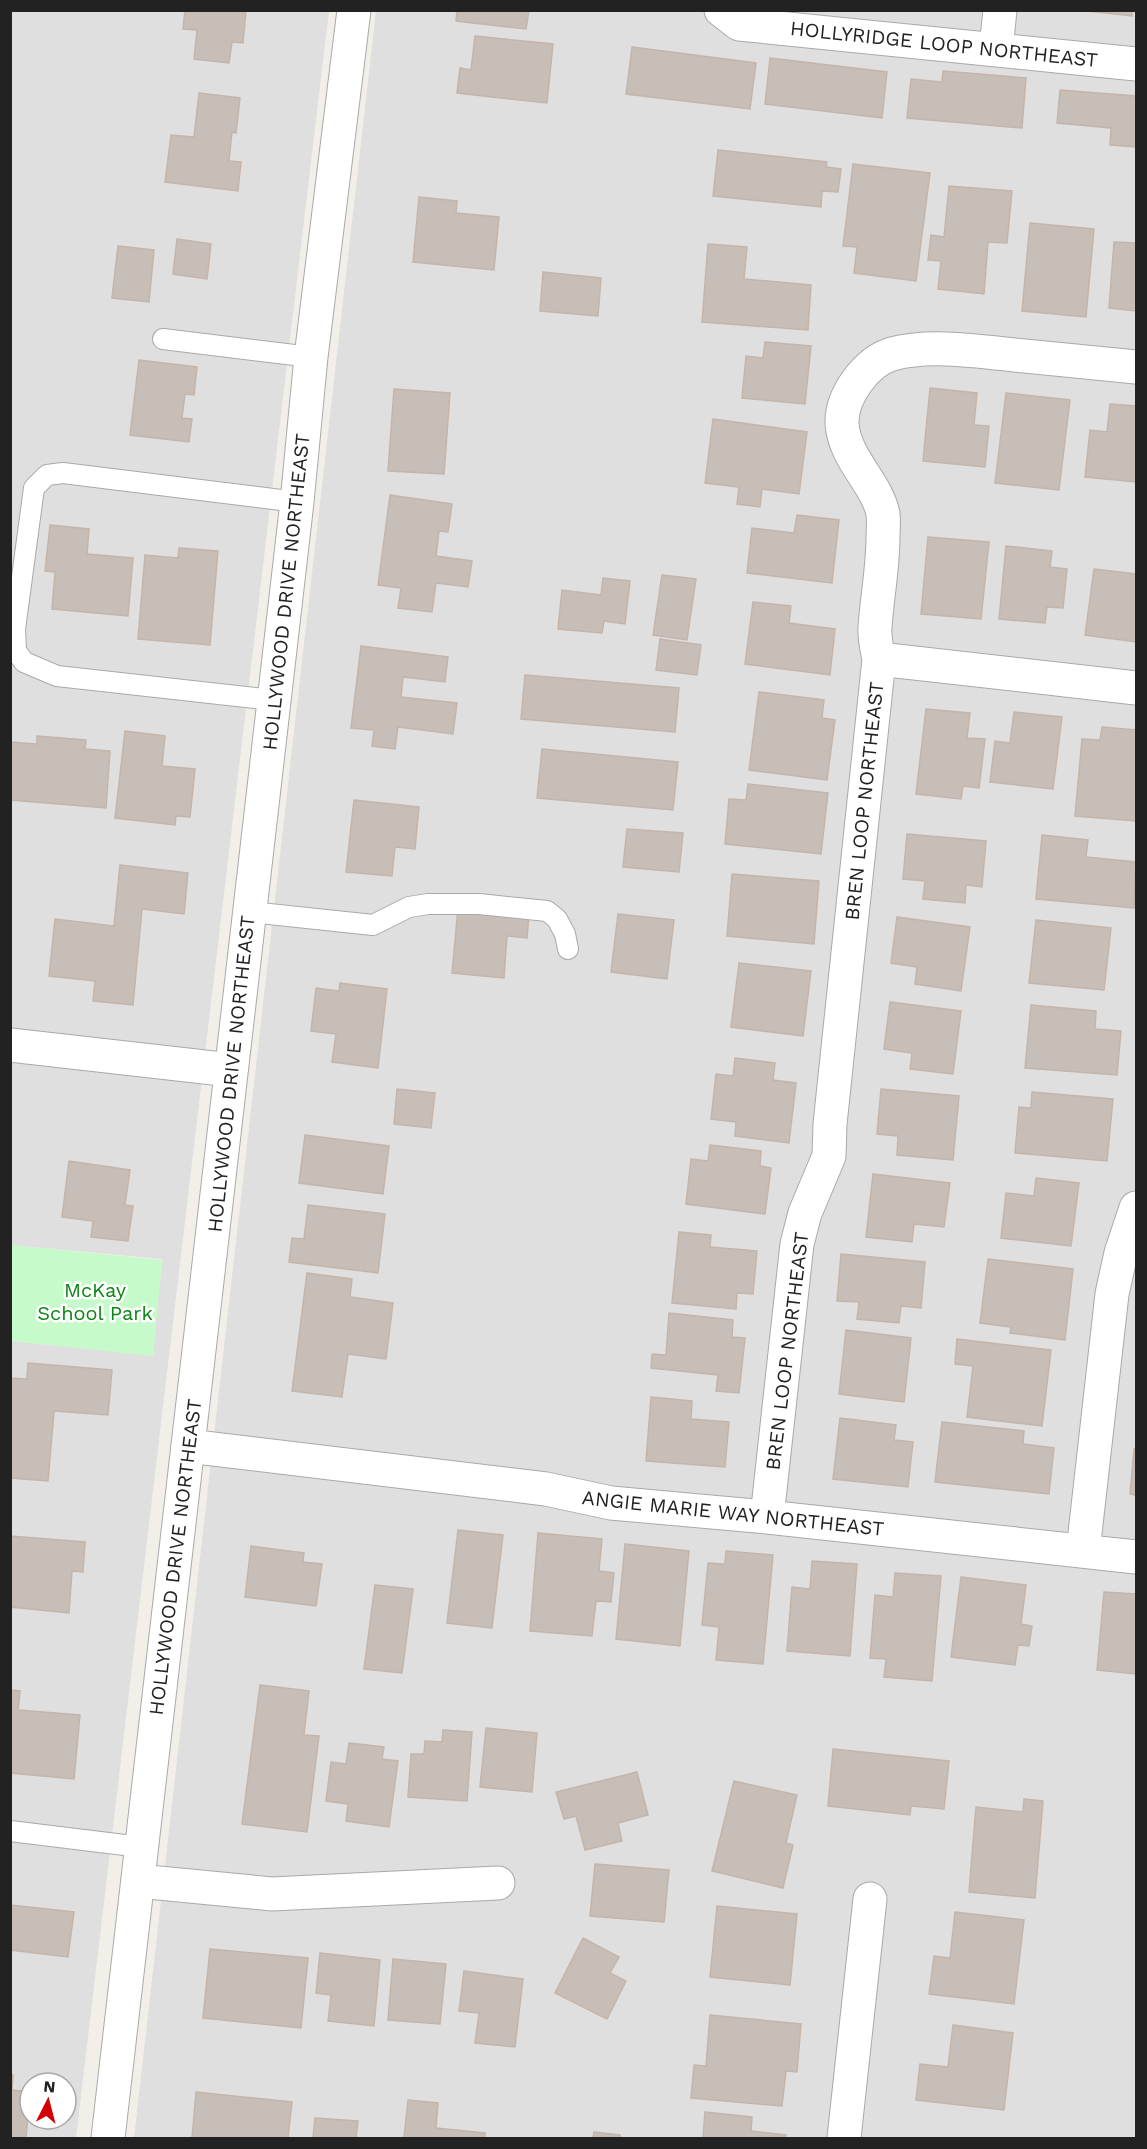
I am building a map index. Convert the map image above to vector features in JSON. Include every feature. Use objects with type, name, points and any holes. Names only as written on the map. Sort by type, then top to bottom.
[{"type":"street","name":"HOLLYWOOD DRIVE NORTHEAST","points":[[108,2139],[297,502],[311,357],[354,10]]},
{"type":"street","name":"HOLLYRIDGE LOOP NORTHEAST","points":[[721,10],[740,24],[1137,64]]},
{"type":"street","points":[[996,49],[1000,10]]},
{"type":"street","name":"BREN LOOP NORTHEAST","points":[[767,1517],[797,1245],[805,1213],[829,1156],[879,659],[874,630],[883,560],[883,514],[847,444],[842,423],[845,403],[869,367],[891,354],[921,349],[979,351],[1137,368]]},
{"type":"street","points":[[879,659],[1137,688]]},
{"type":"street","points":[[10,1046],[231,1070]]},
{"type":"street","points":[[1083,1551],[1112,1294],[1121,1253],[1137,1208]]},
{"type":"street","name":"ANGIE MARIE WAY NORTHEAST","points":[[188,1446],[546,1489],[610,1503],[767,1517],[1137,1557]]},
{"type":"street","points":[[138,1881],[272,1894],[498,1883]]},
{"type":"street","points":[[844,2139],[870,1899]]},
{"type":"lane","points":[[163,339],[311,357]]},
{"type":"lane","points":[[273,700],[57,676],[24,662],[16,651],[17,619],[34,488],[47,475],[63,473],[297,502]]},
{"type":"lane","points":[[249,912],[374,925],[409,907],[428,904],[478,904],[547,911],[557,919],[565,934],[568,949]]},
{"type":"lane","points":[[10,1831],[141,1847]]},
{"type":"shaded area","points":[[11,11],[329,11],[78,2121],[78,2071],[18,2071],[18,2131],[77,2131],[76,2138],[11,2138],[10,1341],[153,1355],[162,1259],[11,1245]]},
{"type":"shaded area","points":[[376,11],[1136,11],[1136,2138],[134,2138]]},
{"type":"green space","name":"McKay School Park","points":[[10,1245],[162,1260],[153,1356],[11,1341]]},
{"type":"building","points":[[185,10],[246,10],[243,43],[232,42],[229,63],[194,59],[197,30],[183,29]]},
{"type":"building","points":[[457,10],[529,10],[526,29],[456,21]]},
{"type":"building","points":[[1078,10],[1132,10],[1132,16]]},
{"type":"building","points":[[475,36],[553,44],[547,103],[457,93],[460,68],[471,70]]},
{"type":"building","points":[[632,47],[756,63],[750,109],[626,94]]},
{"type":"building","points":[[770,58],[887,72],[882,118],[765,104]]},
{"type":"building","points":[[943,71],[1026,78],[1022,128],[907,118],[911,79],[942,82]]},
{"type":"building","points":[[1060,90],[1136,96],[1136,147],[1110,145],[1111,128],[1057,123]]},
{"type":"building","points":[[199,93],[240,98],[236,133],[232,132],[229,161],[241,162],[238,191],[165,182],[171,135],[194,137]]},
{"type":"building","points":[[718,150],[827,162],[826,167],[841,169],[838,192],[822,191],[821,207],[713,196]]},
{"type":"building","points":[[853,164],[930,173],[916,281],[854,273],[857,247],[843,246]]},
{"type":"building","points":[[949,186],[1012,191],[1007,243],[988,242],[984,294],[938,289],[941,261],[928,260],[931,235],[944,237]]},
{"type":"building","points":[[419,197],[457,201],[456,213],[499,217],[494,270],[413,262]]},
{"type":"building","points":[[1030,223],[1094,229],[1086,317],[1022,311]]},
{"type":"building","points":[[177,239],[211,244],[207,279],[173,274]]},
{"type":"building","points":[[1114,242],[1136,243],[1136,311],[1109,308]]},
{"type":"building","points":[[708,244],[747,247],[744,279],[811,285],[808,330],[702,322]]},
{"type":"building","points":[[118,246],[154,250],[149,302],[112,298]]},
{"type":"building","points":[[543,272],[601,278],[598,316],[540,311]]},
{"type":"building","points":[[765,342],[811,346],[805,404],[742,398],[746,356],[763,358]]},
{"type":"building","points":[[139,360],[197,367],[194,395],[185,394],[182,418],[192,419],[189,442],[130,435]]},
{"type":"building","points":[[930,388],[977,393],[974,425],[989,426],[985,467],[923,461]]},
{"type":"building","points":[[394,389],[450,393],[444,474],[388,471]]},
{"type":"building","points":[[1006,393],[1070,400],[1059,490],[995,483]]},
{"type":"building","points":[[1110,404],[1136,406],[1136,482],[1085,477],[1090,430],[1107,432]]},
{"type":"building","points":[[713,419],[807,432],[799,494],[762,489],[760,507],[737,504],[739,487],[705,483]]},
{"type":"building","points":[[390,495],[452,504],[448,532],[439,531],[436,556],[472,561],[468,587],[436,583],[432,612],[398,608],[401,588],[378,585]]},
{"type":"building","points":[[797,515],[839,520],[832,583],[747,573],[752,528],[794,533]]},
{"type":"building","points":[[50,525],[89,529],[87,554],[133,558],[128,616],[52,609],[55,572],[45,571]]},
{"type":"building","points":[[928,537],[989,542],[981,619],[921,614]]},
{"type":"building","points":[[1006,546],[1052,551],[1050,567],[1067,569],[1063,608],[1047,607],[1045,623],[999,619]]},
{"type":"building","points":[[179,548],[218,551],[210,645],[138,639],[145,555],[178,558]]},
{"type":"building","points":[[1094,569],[1136,574],[1136,642],[1085,635]]},
{"type":"building","points":[[662,575],[696,579],[687,640],[653,635]]},
{"type":"building","points":[[603,578],[630,581],[625,624],[604,621],[602,633],[558,629],[562,590],[601,595]]},
{"type":"building","points":[[753,602],[791,606],[789,623],[835,629],[830,675],[745,664]]},
{"type":"building","points":[[660,639],[701,645],[697,675],[656,670]]},
{"type":"building","points":[[361,646],[448,657],[445,682],[403,677],[401,697],[457,703],[453,734],[398,727],[395,749],[372,746],[374,730],[351,728]]},
{"type":"building","points":[[525,675],[679,688],[675,732],[521,719]]},
{"type":"building","points":[[759,692],[824,700],[822,718],[835,720],[827,780],[749,770]]},
{"type":"building","points":[[926,709],[970,713],[967,738],[985,739],[979,788],[963,786],[961,799],[916,794]]},
{"type":"building","points":[[1014,712],[1062,717],[1053,789],[990,782],[995,741],[1010,743]]},
{"type":"building","points":[[1102,727],[1136,730],[1136,821],[1075,816],[1082,739],[1100,740]]},
{"type":"building","points":[[125,731],[165,736],[162,766],[195,769],[190,817],[176,816],[175,825],[115,818]]},
{"type":"building","points":[[37,736],[86,740],[85,749],[110,751],[106,808],[10,800],[10,742],[37,744]]},
{"type":"building","points":[[542,749],[678,762],[673,810],[537,798]]},
{"type":"building","points":[[748,784],[828,793],[821,854],[725,844],[729,799],[746,800]]},
{"type":"building","points":[[354,800],[419,807],[415,849],[395,847],[392,876],[346,872]]},
{"type":"building","points":[[627,829],[683,833],[679,872],[623,867]]},
{"type":"building","points":[[907,834],[986,841],[982,887],[966,885],[965,903],[923,899],[925,881],[903,879]]},
{"type":"building","points":[[1042,835],[1088,840],[1086,857],[1136,862],[1134,908],[1036,899]]},
{"type":"building","points":[[120,865],[188,873],[184,914],[142,909],[133,1005],[93,1001],[95,981],[49,976],[55,919],[114,926]]},
{"type":"building","points":[[732,874],[819,881],[814,944],[727,936]]},
{"type":"building","points":[[458,908],[529,915],[527,938],[507,936],[504,978],[452,973]]},
{"type":"building","points":[[618,914],[674,920],[667,979],[611,972]]},
{"type":"building","points":[[897,917],[970,927],[961,991],[915,984],[917,967],[891,963]]},
{"type":"building","points":[[1036,920],[1111,928],[1104,990],[1029,983]]},
{"type":"building","points":[[739,963],[811,971],[803,1036],[731,1027]]},
{"type":"building","points":[[340,983],[387,989],[378,1068],[332,1062],[336,1034],[311,1031],[316,988],[339,991]]},
{"type":"building","points":[[890,1002],[961,1011],[953,1074],[910,1069],[912,1053],[884,1049]]},
{"type":"building","points":[[1031,1005],[1096,1011],[1095,1029],[1121,1031],[1117,1075],[1025,1068]]},
{"type":"building","points":[[735,1058],[775,1063],[773,1080],[796,1083],[789,1143],[735,1136],[736,1122],[711,1119],[716,1074],[733,1076]]},
{"type":"building","points":[[397,1089],[435,1093],[431,1128],[394,1124]]},
{"type":"building","points":[[881,1089],[959,1096],[953,1160],[897,1155],[898,1136],[877,1134]]},
{"type":"building","points":[[1032,1092],[1113,1099],[1107,1161],[1015,1153],[1019,1107],[1031,1108]]},
{"type":"building","points":[[305,1135],[389,1146],[383,1194],[299,1183]]},
{"type":"building","points":[[710,1145],[761,1151],[760,1166],[771,1168],[765,1214],[686,1204],[691,1159],[708,1161]]},
{"type":"building","points":[[69,1161],[130,1170],[125,1205],[133,1206],[128,1241],[91,1237],[93,1221],[62,1217]]},
{"type":"building","points":[[873,1174],[950,1183],[944,1227],[914,1224],[912,1242],[866,1237]]},
{"type":"building","points":[[1036,1178],[1079,1183],[1071,1246],[1001,1238],[1006,1193],[1034,1196]]},
{"type":"building","points":[[308,1205],[385,1214],[378,1273],[289,1262],[292,1238],[304,1239]]},
{"type":"building","points":[[679,1232],[711,1235],[710,1247],[757,1251],[753,1294],[737,1293],[736,1309],[672,1303]]},
{"type":"building","points":[[841,1254],[925,1262],[921,1308],[901,1306],[899,1323],[857,1319],[859,1302],[837,1301]]},
{"type":"building","points":[[988,1259],[1073,1269],[1065,1340],[1010,1333],[1011,1327],[980,1323]]},
{"type":"building","points":[[307,1273],[352,1279],[350,1297],[393,1303],[386,1359],[348,1354],[342,1397],[292,1391]]},
{"type":"building","points":[[669,1313],[733,1320],[732,1337],[745,1338],[739,1393],[716,1391],[718,1375],[651,1368],[652,1354],[666,1355]]},
{"type":"building","points":[[846,1330],[911,1338],[904,1402],[839,1394]]},
{"type":"building","points":[[957,1339],[1051,1350],[1042,1426],[967,1417],[973,1366],[955,1364]]},
{"type":"building","points":[[28,1363],[112,1370],[108,1415],[54,1411],[48,1481],[10,1478],[10,1378],[27,1379]]},
{"type":"building","points":[[651,1397],[692,1401],[691,1419],[729,1422],[725,1467],[646,1461]]},
{"type":"building","points":[[840,1418],[896,1425],[894,1440],[913,1442],[908,1487],[833,1479]]},
{"type":"building","points":[[942,1422],[1024,1431],[1023,1444],[1054,1448],[1049,1494],[935,1482]]},
{"type":"building","points":[[1134,1449],[1136,1450],[1136,1495],[1130,1494]]},
{"type":"building","points":[[458,1530],[503,1535],[492,1628],[447,1623]]},
{"type":"building","points":[[538,1533],[602,1539],[599,1571],[614,1573],[611,1602],[596,1601],[592,1636],[530,1631]]},
{"type":"building","points":[[10,1536],[85,1542],[83,1572],[72,1571],[69,1613],[10,1607]]},
{"type":"building","points":[[625,1544],[689,1551],[680,1646],[616,1639]]},
{"type":"building","points":[[251,1546],[304,1553],[303,1562],[322,1564],[316,1606],[245,1597]]},
{"type":"building","points":[[726,1551],[773,1555],[763,1664],[716,1660],[719,1627],[702,1625],[708,1563],[725,1564]]},
{"type":"building","points":[[812,1561],[857,1564],[850,1656],[787,1651],[792,1587],[810,1589]]},
{"type":"building","points":[[895,1573],[941,1576],[932,1681],[884,1677],[886,1659],[870,1658],[875,1595],[893,1597]]},
{"type":"building","points":[[961,1577],[1026,1585],[1021,1624],[1032,1626],[1029,1646],[1018,1645],[1015,1665],[951,1657]]},
{"type":"building","points":[[375,1585],[413,1589],[402,1673],[364,1669]]},
{"type":"building","points":[[1104,1592],[1136,1594],[1136,1674],[1097,1670]]},
{"type":"building","points":[[260,1685],[309,1691],[304,1735],[319,1736],[307,1832],[242,1824]]},
{"type":"building","points":[[10,1690],[20,1691],[18,1710],[80,1715],[74,1779],[10,1773]]},
{"type":"building","points":[[486,1728],[537,1733],[532,1792],[480,1787]]},
{"type":"building","points":[[443,1730],[472,1732],[467,1801],[408,1797],[411,1754],[424,1754],[425,1741],[442,1742]]},
{"type":"building","points":[[349,1743],[384,1747],[382,1759],[398,1761],[389,1827],[346,1821],[348,1804],[326,1801],[331,1762],[346,1764]]},
{"type":"building","points":[[833,1749],[949,1761],[944,1809],[911,1806],[910,1815],[828,1806]]},
{"type":"building","points":[[637,1772],[648,1815],[618,1823],[622,1841],[585,1850],[576,1816],[564,1819],[556,1792]]},
{"type":"building","points":[[734,1781],[797,1795],[786,1843],[793,1845],[783,1888],[712,1871]]},
{"type":"building","points":[[1024,1799],[1043,1801],[1035,1898],[969,1892],[976,1807],[1023,1812]]},
{"type":"building","points":[[595,1864],[669,1870],[664,1922],[590,1916]]},
{"type":"building","points":[[10,1905],[74,1912],[68,1957],[10,1950]]},
{"type":"building","points":[[717,1906],[797,1914],[790,1985],[710,1977]]},
{"type":"building","points":[[955,1912],[1024,1920],[1014,2004],[929,1994],[934,1956],[950,1958]]},
{"type":"building","points":[[583,1938],[619,1957],[610,1973],[626,1981],[607,2019],[555,1993]]},
{"type":"building","points":[[210,1949],[308,1958],[301,2028],[203,2018]]},
{"type":"building","points":[[320,1953],[380,1960],[374,2026],[328,2021],[331,1995],[316,1993]]},
{"type":"building","points":[[393,1959],[446,1964],[440,2024],[388,2020]]},
{"type":"building","points":[[464,1971],[523,1979],[515,2047],[475,2043],[479,2013],[459,2011]]},
{"type":"building","points":[[710,2015],[801,2024],[797,2072],[786,2071],[782,2106],[691,2098],[694,2065],[706,2066]]},
{"type":"building","points":[[953,2025],[1013,2033],[1004,2110],[916,2100],[920,2064],[948,2067]]},
{"type":"building","points":[[10,2075],[13,2075],[12,2090],[18,2091],[18,2131],[27,2131],[26,2138],[10,2138]]},
{"type":"building","points":[[196,2092],[292,2102],[288,2138],[192,2138]]},
{"type":"building","points":[[408,2100],[438,2103],[436,2128],[485,2133],[485,2138],[404,2138]]},
{"type":"building","points":[[705,2112],[752,2117],[751,2131],[786,2135],[785,2138],[703,2138]]},
{"type":"building","points":[[315,2118],[358,2121],[356,2138],[313,2138]]},
{"type":"building","points":[[594,2132],[620,2135],[620,2138],[593,2138]]}]
